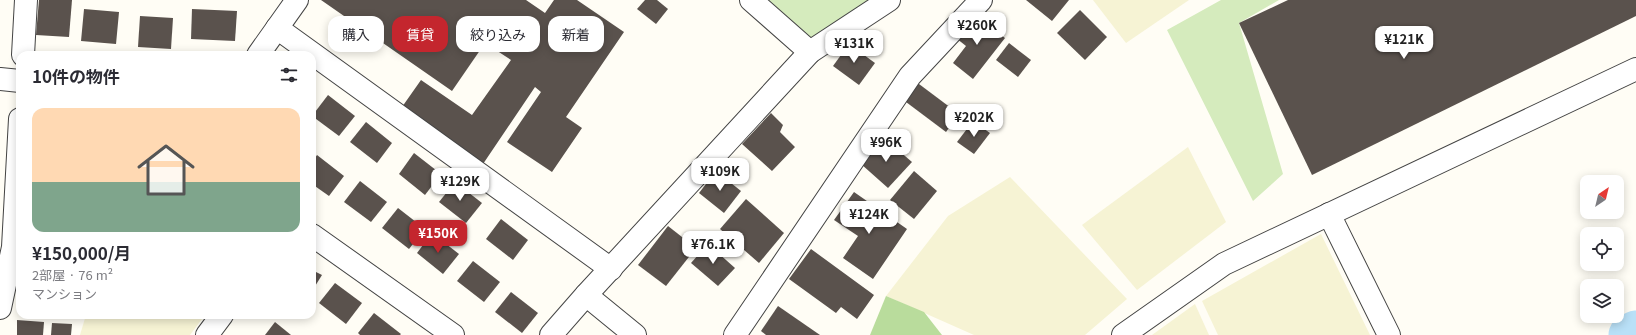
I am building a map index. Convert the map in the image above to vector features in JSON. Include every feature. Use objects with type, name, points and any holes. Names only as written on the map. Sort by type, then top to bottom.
[{"type":"street","points":[[23,51],[26,0]]},
{"type":"street","points":[[261,51],[297,0]]},
{"type":"street","points":[[751,0],[810,52]]},
{"type":"street","points":[[551,335],[810,52],[889,0]]},
{"type":"street","points":[[734,335],[910,76],[981,0]]},
{"type":"street","points":[[277,28],[309,51]]},
{"type":"street","points":[[316,56],[611,269]]},
{"type":"street","points":[[1123,335],[1224,264],[1636,69]]},
{"type":"street","points":[[0,79],[16,81]]},
{"type":"street","points":[[0,308],[13,247],[16,192]]},
{"type":"street","points":[[1329,214],[1390,335]]},
{"type":"street","points":[[316,239],[454,335]]},
{"type":"street","points":[[586,295],[635,335]]},
{"type":"street","points":[[207,335],[219,319]]},
{"type":"shaded area","points":[[1093,0],[1189,0],[1126,43]]},
{"type":"shaded area","points":[[1188,147],[1226,222],[1137,290],[1082,225]]},
{"type":"shaded area","points":[[1010,177],[1127,299],[1085,335],[974,335],[886,296],[948,216]]},
{"type":"shaded area","points":[[1321,234],[1370,335],[1218,335],[1202,301]]},
{"type":"shaded area","points":[[1195,304],[1209,335],[1152,335]]},
{"type":"shaded area","points":[[85,319],[202,319],[190,335],[80,335]]},
{"type":"green space","points":[[751,0],[889,0],[810,52]]},
{"type":"green space","points":[[1221,0],[1279,0],[1239,23],[1283,174],[1253,201],[1167,30]]},
{"type":"green space","points":[[886,296],[924,312],[942,335],[870,335]]},
{"type":"building","points":[[39,0],[72,0],[69,37],[36,35]]},
{"type":"building","points":[[321,0],[526,0],[545,13],[554,0],[577,0],[600,16],[548,16],[548,52],[604,52],[604,18],[624,32],[566,117],[582,128],[552,172],[507,142],[541,92],[535,87],[483,164],[402,107],[421,80],[472,115],[511,60],[499,52],[540,52],[540,16],[456,16],[456,52],[479,52],[452,91],[396,52],[448,52],[448,16],[392,16],[392,49],[384,44],[384,16],[344,16]]},
{"type":"building","points":[[645,0],[657,0],[668,9],[656,24],[637,9]]},
{"type":"building","points":[[1026,0],[1069,0],[1052,21]]},
{"type":"building","points":[[1288,0],[1636,0],[1636,16],[1312,175],[1239,23]]},
{"type":"building","points":[[84,9],[119,12],[116,44],[81,41]]},
{"type":"building","points":[[192,9],[237,11],[235,41],[191,39]]},
{"type":"building","points":[[1080,10],[1107,37],[1085,60],[1057,33]]},
{"type":"building","points":[[975,15],[1005,38],[973,79],[953,63],[966,46],[956,38]]},
{"type":"building","points":[[140,16],[173,18],[171,49],[138,47]]},
{"type":"building","points":[[1009,43],[1031,60],[1018,77],[996,60]]},
{"type":"building","points":[[849,44],[875,63],[859,85],[833,66]]},
{"type":"building","points":[[915,81],[959,114],[946,132],[902,99]]},
{"type":"building","points":[[328,95],[355,116],[339,136],[316,119],[316,111]]},
{"type":"building","points":[[771,113],[783,125],[780,132],[795,147],[772,171],[742,144]]},
{"type":"building","points":[[973,121],[990,133],[974,154],[957,142]]},
{"type":"building","points":[[366,122],[392,143],[377,163],[350,142]]},
{"type":"building","points":[[884,138],[912,162],[888,188],[861,164]]},
{"type":"building","points":[[414,153],[441,174],[425,195],[399,174]]},
{"type":"building","points":[[317,155],[344,176],[329,196],[316,187]]},
{"type":"building","points":[[716,171],[741,191],[724,213],[699,193]]},
{"type":"building","points":[[914,171],[937,191],[914,219],[890,200]]},
{"type":"building","points":[[360,181],[387,202],[371,222],[344,202]]},
{"type":"building","points":[[455,182],[482,203],[466,223],[439,202]]},
{"type":"building","points":[[854,192],[907,229],[873,279],[843,258],[858,236],[834,220]]},
{"type":"building","points":[[746,199],[784,233],[759,263],[720,229]]},
{"type":"building","points":[[398,208],[425,229],[409,249],[382,228]]},
{"type":"building","points":[[501,219],[528,240],[513,260],[486,239]]},
{"type":"building","points":[[668,226],[696,248],[666,286],[638,265]]},
{"type":"building","points":[[432,233],[459,254],[443,274],[417,253]]},
{"type":"building","points":[[708,244],[735,268],[718,286],[691,263]]},
{"type":"building","points":[[811,249],[874,295],[857,319],[841,307],[836,313],[789,279]]},
{"type":"building","points":[[473,261],[500,282],[484,302],[457,281]]},
{"type":"building","points":[[316,272],[322,275],[316,285]]},
{"type":"building","points":[[335,283],[362,303],[346,324],[319,303]]},
{"type":"building","points":[[511,292],[538,313],[522,333],[495,312]]},
{"type":"building","points":[[778,306],[820,335],[766,335],[761,331]]},
{"type":"building","points":[[374,313],[401,334],[360,335],[358,333]]},
{"type":"building","points":[[17,320],[44,322],[43,335],[17,335]]},
{"type":"building","points":[[275,322],[291,335],[265,335]]},
{"type":"building","points":[[52,323],[72,324],[71,335],[51,335]]},
{"type":"waterway","points":[[1630,335],[1636,332]]}]
